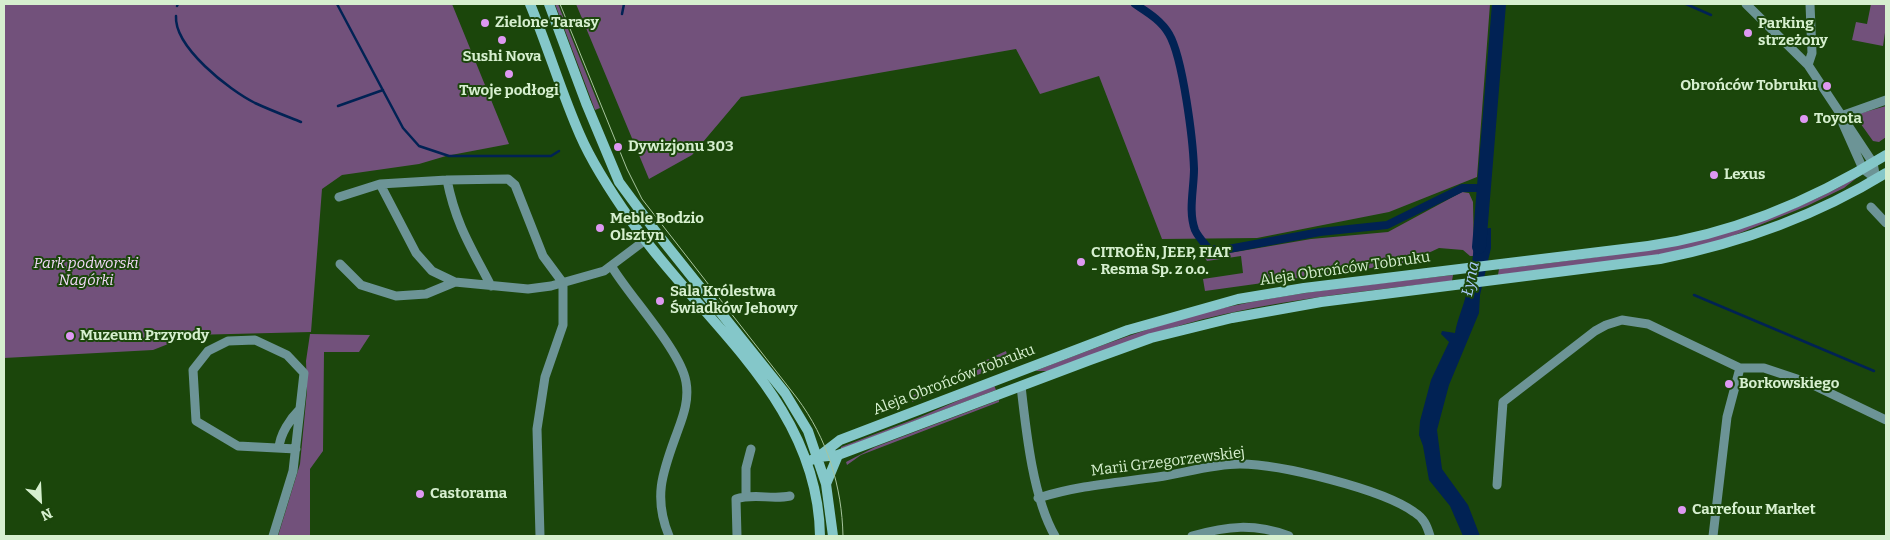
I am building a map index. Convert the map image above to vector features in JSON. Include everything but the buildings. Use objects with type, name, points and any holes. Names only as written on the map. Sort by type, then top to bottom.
[{"type":"main road","points":[[530,4],[580,134],[600,173],[646,240],[728,337],[792,425],[807,462],[815,489],[820,536]]},
{"type":"main road","points":[[549,4],[609,162],[619,182],[656,232],[785,393],[808,431],[826,484],[833,536]]},
{"type":"main road","name":"Aleja Obrońców Tobruku","points":[[807,462],[818,457],[840,440],[1146,324],[1238,299],[1655,245],[1698,237],[1769,214],[1803,200],[1886,155]]},
{"type":"main road","name":"Aleja Obrońców Tobruku","points":[[818,457],[838,456],[1151,338],[1232,318],[1320,302],[1660,259],[1700,252],[1794,220],[1876,179],[1886,172]]},
{"type":"main road","points":[[826,484],[838,456]]},
{"type":"street","points":[[1746,4],[1808,65],[1873,163],[1876,179]]},
{"type":"street","points":[[1808,65],[1812,53],[1810,4]]},
{"type":"street","points":[[1841,116],[1886,100]]},
{"type":"street","points":[[1841,116],[1863,169],[1876,179]]},
{"type":"street","points":[[338,196],[380,184],[508,179],[515,185],[543,256],[562,283],[563,325],[545,377],[537,429],[540,536]]},
{"type":"street","points":[[447,180],[453,209],[463,235],[491,286]]},
{"type":"street","points":[[380,184],[416,253],[432,271],[455,282],[528,289],[562,283],[612,267],[656,232]]},
{"type":"street","points":[[1871,207],[1886,223]]},
{"type":"street","points":[[340,264],[361,285],[396,296],[426,294],[455,282]]},
{"type":"street","points":[[612,267],[677,357],[686,380],[687,403],[660,484],[660,506],[669,536]]},
{"type":"street","points":[[1497,485],[1503,402],[1580,342],[1606,325],[1628,320],[1648,324],[1740,368],[1764,368],[1809,383],[1886,420]]},
{"type":"street","points":[[273,536],[293,471],[296,449],[304,373],[287,355],[255,340],[228,341],[208,351],[193,370],[196,421],[238,446],[296,449]]},
{"type":"street","points":[[1713,536],[1727,417],[1740,368]]},
{"type":"street","points":[[1021,386],[1038,498],[1046,522],[1055,536]]},
{"type":"street","points":[[279,448],[280,440],[293,416],[300,409]]},
{"type":"street","points":[[746,496],[746,468],[751,449]]},
{"type":"street","name":"Marii Grzegorzewskiej","points":[[1038,498],[1072,487],[1157,477],[1238,464],[1268,466],[1366,490],[1394,501],[1415,512],[1427,523],[1430,536]]},
{"type":"street","points":[[737,536],[736,499],[746,496],[781,498],[790,496]]},
{"type":"street","points":[[1192,536],[1209,534],[1227,527],[1256,527],[1289,536]]},
{"type":"green space","name":"Park podworski Nagórki","points":[[4,4],[452,4],[509,144],[446,156],[419,164],[342,175],[322,189],[311,332],[191,335],[153,350],[4,358]]},
{"type":"green space","points":[[555,4],[558,4],[600,108],[595,110]]},
{"type":"green space","points":[[576,4],[1490,4],[1477,177],[1389,212],[1257,238],[1162,239],[1099,76],[1040,94],[1016,49],[741,97],[692,155],[649,179]]},
{"type":"green space","points":[[1871,4],[1886,4],[1886,26],[1883,46],[1852,40],[1856,22],[1867,24]]},
{"type":"green space","points":[[1886,106],[1886,137],[1879,142],[1873,141],[1858,120],[1858,114]]},
{"type":"green space","points":[[1859,176],[1844,188],[1807,206],[1715,243],[1653,256],[1498,275],[1499,269],[1639,251],[1729,231],[1773,217],[1816,199]]},
{"type":"green space","points":[[1462,192],[1469,193],[1473,202],[1474,256],[1470,256],[1463,250],[1439,248],[1407,263],[1205,291],[1203,279],[1243,273],[1241,256],[1207,261],[1203,255],[1218,255],[1311,239],[1388,232]]},
{"type":"green space","points":[[1453,275],[1452,281],[1310,298],[1203,319],[1158,332],[1048,371],[1035,371],[1151,328],[1223,308],[1308,292]]},
{"type":"green space","points":[[310,334],[370,335],[359,352],[324,352],[323,451],[310,469],[310,536],[278,536],[300,464],[307,391],[306,361]]},
{"type":"green space","points":[[1006,351],[1009,362],[996,367],[993,357]]},
{"type":"green space","points":[[989,359],[992,369],[912,402],[912,396],[946,385],[948,380],[949,384],[960,380],[988,364],[986,360]]},
{"type":"green space","points":[[994,385],[996,390],[841,449],[841,447],[920,417]]},
{"type":"green space","points":[[999,400],[999,402],[861,455],[847,465],[846,462],[875,447]]},
{"type":"water","points":[[1491,228],[1491,248],[1480,295],[1479,313],[1449,385],[1437,430],[1442,469],[1468,505],[1480,536],[1463,536],[1450,506],[1429,480],[1423,446],[1419,435],[1420,421],[1431,380],[1449,342],[1441,334],[1442,331],[1455,333],[1465,300],[1470,278],[1474,229]]},
{"type":"waterway","points":[[337,4],[403,128],[419,146],[449,156],[551,156],[559,151]]},
{"type":"waterway","points":[[622,14],[624,4]]},
{"type":"waterway","points":[[1135,4],[1154,17],[1169,34],[1179,61],[1192,139],[1194,169],[1193,223],[1196,233],[1209,249],[1223,250],[1320,232],[1387,225],[1462,188],[1483,188]]},
{"type":"waterway","name":"Łyna","points":[[1479,247],[1499,4]]},
{"type":"waterway","points":[[1686,4],[1711,15]]},
{"type":"waterway","points":[[176,16],[178,28],[184,41],[193,54],[218,78],[255,103],[301,122]]},
{"type":"waterway","points":[[338,106],[383,90]]},
{"type":"waterway","points":[[1694,295],[1874,371]]},
{"type":"tram line","points":[[560,4],[627,169],[642,199],[797,398],[817,429],[836,481],[840,499],[843,536]]},
{"type":"place","name":"Zielone Tarasy","points":[[485,23]]},
{"type":"place","name":"Parking strzeżony","points":[[1748,33]]},
{"type":"place","name":"Sushi Nova","points":[[502,40]]},
{"type":"place","name":"Twoje podłogi","points":[[509,74]]},
{"type":"place","name":"Obrońców Tobruku","points":[[1827,86]]},
{"type":"place","name":"Toyota","points":[[1804,119]]},
{"type":"place","name":"Dywizjonu 303","points":[[618,147]]},
{"type":"place","name":"Lexus","points":[[1714,175]]},
{"type":"place","name":"Meble Bodzio Olsztyn","points":[[600,228]]},
{"type":"place","name":"CITROËN, JEEP, FIAT - Resma Sp. z o.o.","points":[[1081,262]]},
{"type":"place","name":"Sala Królestwa Świadków Jehowy","points":[[660,301]]},
{"type":"place","name":"Muzeum Przyrody","points":[[70,336]]},
{"type":"place","name":"Borkowskiego","points":[[1729,384]]},
{"type":"place","name":"Castorama","points":[[420,494]]},
{"type":"place","name":"Carrefour Market","points":[[1682,510]]}]
